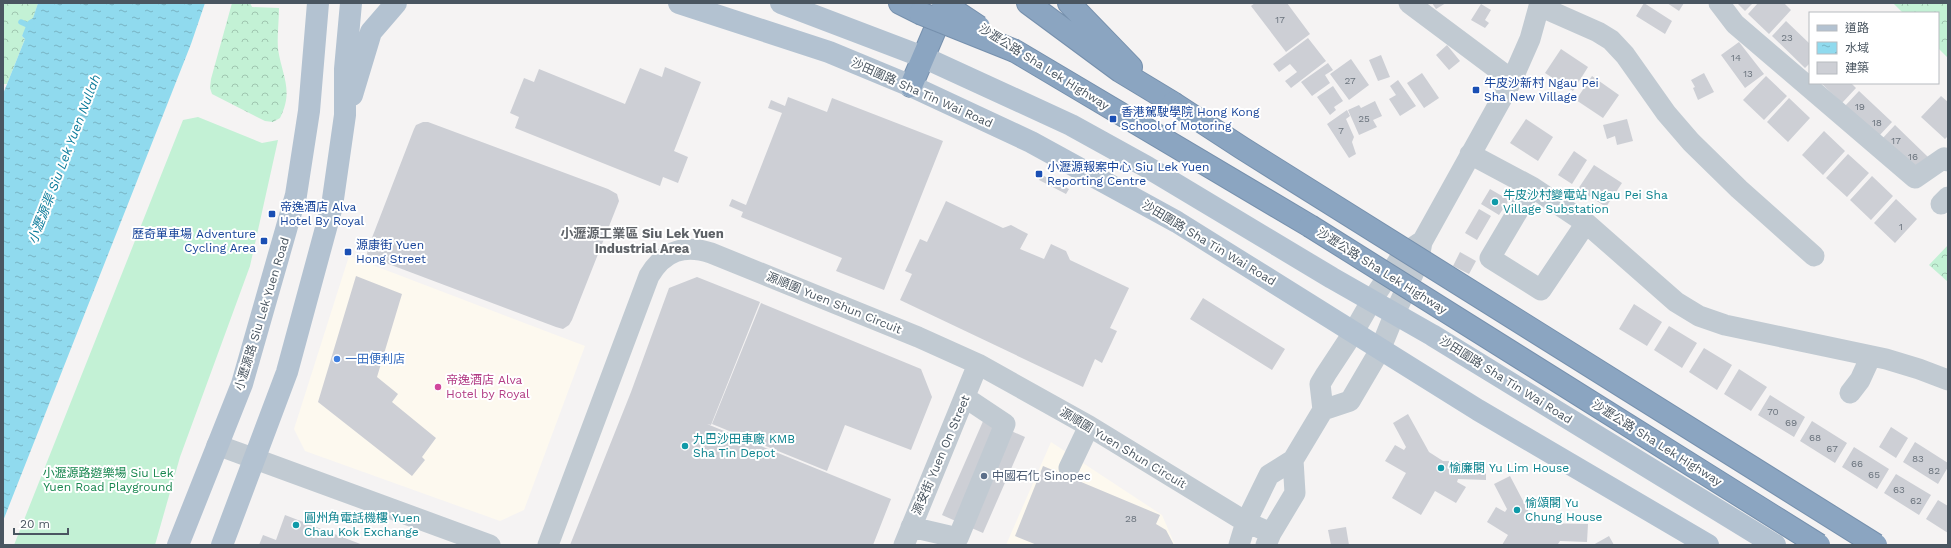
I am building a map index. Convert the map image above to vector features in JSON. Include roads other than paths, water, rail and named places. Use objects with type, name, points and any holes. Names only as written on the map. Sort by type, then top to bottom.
[{"type":"highway","points":[[900,3],[927,16],[1015,51]]},
{"type":"highway","name":"沙瀝公路 Sha Lek Highway","points":[[943,3],[1015,51],[1310,226],[1819,545]]},
{"type":"highway","points":[[911,86],[947,3]]},
{"type":"highway","points":[[1028,3],[1120,71],[1876,545]]},
{"type":"highway","points":[[1069,3],[1132,67],[1173,103]]},
{"type":"main road","name":"小瀝源路 Siu Lek Yuen Road","points":[[178,545],[242,384],[250,361],[261,315],[282,250],[296,195],[309,111],[318,3]]},
{"type":"main road","points":[[222,545],[256,459],[287,372],[332,206],[345,115],[345,69],[351,3]]},
{"type":"main road","points":[[345,115],[371,32],[396,3]]},
{"type":"main road","name":"沙田圍路 Sha Tin Wai Road","points":[[679,3],[829,52],[911,86],[1031,142],[1140,201],[1326,314],[1380,350],[1708,545]]},
{"type":"main road","name":"沙田圍路 Sha Tin Wai Road","points":[[781,3],[805,7],[923,57],[1060,119],[1147,167],[1395,313],[1775,545]]},
{"type":"street","points":[[1409,3],[1512,80]]},
{"type":"street","points":[[1719,3],[1735,24],[1915,178],[1944,158],[1948,160]]},
{"type":"street","points":[[1323,410],[1350,401],[1380,350],[1395,313],[1418,264],[1422,242],[1512,80],[1530,39],[1540,4],[1598,32],[1611,40],[1625,55],[1662,108],[1691,142],[1739,189],[1814,256]]},
{"type":"street","points":[[1470,154],[1532,187],[1586,222],[1676,302],[1699,316],[1725,325],[1871,356],[1919,369],[1948,380]]},
{"type":"street","points":[[1532,187],[1490,258],[1541,290],[1586,222]]},
{"type":"street","points":[[1239,545],[1246,522],[1269,475],[1293,460],[1323,410],[1320,384],[1353,333],[1372,300],[1403,254],[1422,242]]},
{"type":"street","name":"源順圍 Yuen Shun Circuit","points":[[548,545],[649,276],[656,263],[670,254],[685,249],[698,249],[711,253],[918,337],[978,364],[1088,426],[1246,522],[1268,539]]},
{"type":"street","points":[[1850,393],[1860,380],[1871,356]]},
{"type":"street","name":"源安街 Yuen On Street","points":[[907,536],[966,398],[978,364]]},
{"type":"street","points":[[907,536],[958,538],[1005,424],[966,398]]},
{"type":"street","points":[[1069,468],[1088,426]]},
{"type":"street","points":[[217,445],[490,545]]},
{"type":"street","points":[[1268,539],[1295,493],[1293,460]]},
{"type":"water","name":"小瀝源渠 Siu Lek Yuen Nullah","points":[[38,3],[205,3],[191,44],[3,521],[3,94],[25,39],[22,36],[28,21],[33,18]]},
{"type":"waterway","points":[[21,22],[32,27]]},
{"type":"place","name":"牛皮沙新村 Ngau Pei Sha New Village","points":[[1476,90]]},
{"type":"place","name":"香港駕駛學院 Hong Kong School of Motoring","points":[[1113,119]]},
{"type":"place","name":"小瀝源報案中心 Siu Lek Yuen Reporting Centre","points":[[1039,174]]},
{"type":"place","name":"牛皮沙村變電站 Ngau Pei Sha Village Substation","points":[[1495,202]]},
{"type":"place","name":"帝逸酒店 Alva Hotel By Royal","points":[[272,214]]},
{"type":"place","name":"歷奇單車場 Adventure Cycling Area","points":[[264,241]]},
{"type":"place","name":"源康街 Yuen Hong Street","points":[[348,252]]},
{"type":"place","name":"一田便利店","points":[[337,359]]},
{"type":"place","name":"帝逸酒店 Alva Hotel by Royal","points":[[438,387]]},
{"type":"place","name":"九巴沙田車廠 KMB Sha Tin Depot","points":[[685,446]]},
{"type":"place","name":"愉廉閣 Yu Lim House","points":[[1441,468]]},
{"type":"place","name":"中國石化 Sinopec","points":[[984,476]]},
{"type":"place","name":"愉頌閣 Yu Chung House","points":[[1517,510]]},
{"type":"place","name":"圓州角電話機樓 Yuen Chau Kok Exchange","points":[[296,525]]},
{"type":"district","name":"小瀝源工業區 Siu Lek Yuen Industrial Area","points":[[642,240]]},
{"type":"park label","name":"小瀝源路遊樂場 Siu Lek Yuen Road Playground","points":[[108,480]]}]
